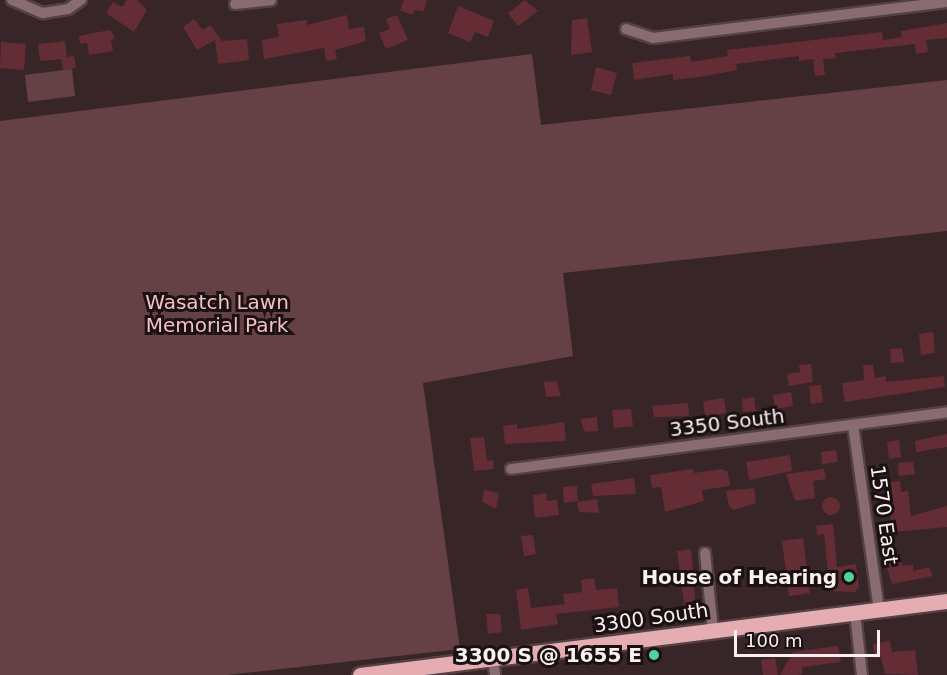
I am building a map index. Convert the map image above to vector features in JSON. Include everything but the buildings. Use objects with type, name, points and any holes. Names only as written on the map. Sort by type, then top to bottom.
[{"type":"main road","name":"3300 South","points":[[360,675],[494,668],[713,631],[947,601]]},
{"type":"street","points":[[12,0],[35,12],[60,12],[81,0]]},
{"type":"street","points":[[235,4],[271,0]]},
{"type":"street","points":[[626,29],[653,38],[947,2]]},
{"type":"street","name":"3350 South","points":[[511,469],[947,412]]},
{"type":"street","name":"1570 East","points":[[853,425],[879,610]]},
{"type":"street","points":[[705,554],[713,631]]},
{"type":"street","points":[[855,613],[862,675]]},
{"type":"green space","name":"Wasatch Lawn Memorial Park","points":[[532,54],[541,125],[947,80],[947,231],[563,273],[573,356],[423,383],[460,649],[227,675],[0,675],[0,121]]},
{"type":"green space","points":[[72,69],[75,96],[28,102],[25,75]]},
{"type":"place","name":"House of Hearing","points":[[849,577]]},
{"type":"place","name":"3300 S @ 1655 E","points":[[654,655]]}]
